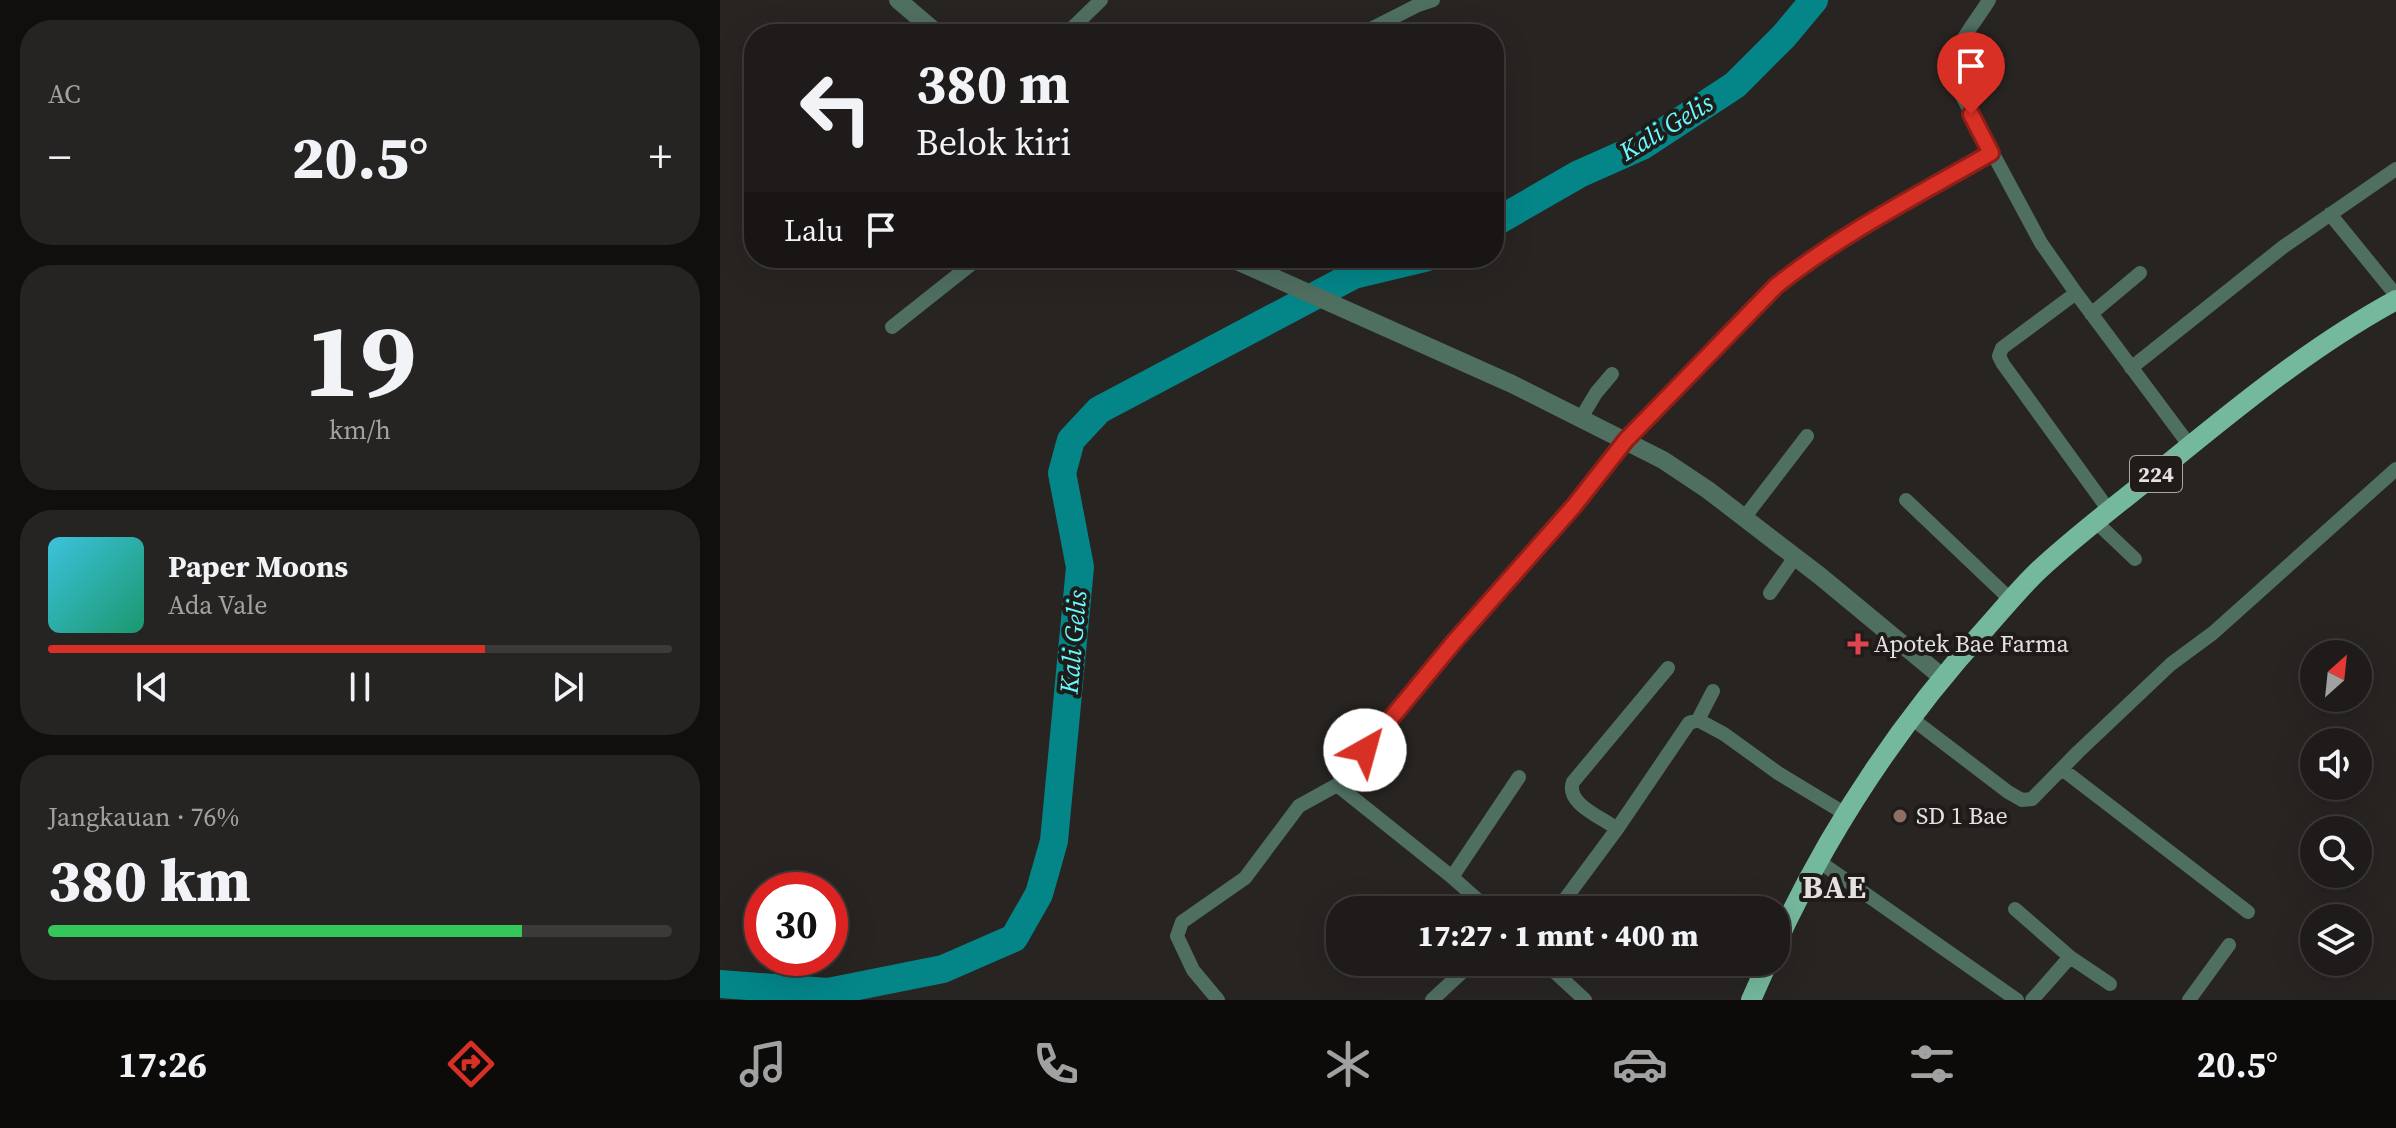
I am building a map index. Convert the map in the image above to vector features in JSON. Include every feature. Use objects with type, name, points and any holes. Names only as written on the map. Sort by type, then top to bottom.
[{"type":"main road","name":"224","points":[[1790,915],[1844,813],[1911,718],[1942,677],[2037,572],[2102,515],[2308,355],[2396,298]]},
{"type":"main road","points":[[1751,1000],[1762,976]]},
{"type":"street","points":[[898,0],[926,24]]},
{"type":"street","points":[[1076,24],[1101,0]]},
{"type":"street","points":[[1381,24],[1433,0]]},
{"type":"street","points":[[1989,0],[1960,45],[1952,67],[1955,83],[2041,243],[2190,446]]},
{"type":"street","points":[[1218,1000],[1193,970],[1177,936],[1179,927],[1187,917],[1245,878],[1299,806],[1337,785],[1397,709],[1574,506],[1626,440],[1786,277],[1882,215],[1991,153]]},
{"type":"street","points":[[2131,368],[2283,247],[2396,169]]},
{"type":"street","points":[[2330,214],[2396,298]]},
{"type":"street","points":[[892,327],[966,268]]},
{"type":"street","points":[[1251,268],[1512,384],[1663,460],[1795,557],[1942,677]]},
{"type":"street","points":[[2091,314],[2140,273]]},
{"type":"street","points":[[2076,293],[2002,348],[1999,356],[2102,515],[2135,559]]},
{"type":"street","points":[[1581,418],[1612,374]]},
{"type":"street","points":[[1744,518],[1807,436]]},
{"type":"street","points":[[1911,718],[2022,800],[2032,799],[2171,664],[2213,633],[2396,469]]},
{"type":"street","points":[[1906,500],[2011,600]]},
{"type":"street","points":[[1770,593],[1795,557]]},
{"type":"street","points":[[1617,829],[1578,803],[1571,789],[1578,775],[1668,668]]},
{"type":"street","points":[[1567,896],[1689,723],[1698,720],[1713,691]]},
{"type":"street","points":[[1698,720],[1844,813]]},
{"type":"street","points":[[2062,769],[2248,912]]},
{"type":"street","points":[[1452,877],[1519,777]]},
{"type":"street","points":[[1337,785],[1473,896]]},
{"type":"street","points":[[1817,860],[2017,1000]]},
{"type":"street","points":[[2015,909],[2070,957],[2110,984]]},
{"type":"street","points":[[2189,1000],[2229,945]]},
{"type":"street","points":[[2032,1000],[2070,957]]},
{"type":"street","points":[[1432,1000],[1458,976]]},
{"type":"street","points":[[1559,976],[1585,1000]]},
{"type":"waterway","name":"Kali Gelis","points":[[1504,217],[1579,174],[1642,146],[1735,85],[1784,36],[1814,0]]},
{"type":"waterway","name":"Kali Gelis","points":[[720,984],[828,992],[943,969],[1014,938],[1039,894],[1054,841],[1080,567],[1062,473],[1071,440],[1099,410],[1354,275],[1383,268]]},
{"type":"place","name":"Apotek Bae Farma","points":[[1858,644]]},
{"type":"place","name":"SD 1 Bae","points":[[1900,816]]},
{"type":"district","name":"BAE","points":[[1835,887]]},
{"type":"route","points":[[1365,750],[1454,642],[1574,506],[1626,440],[1776,286],[1797,269],[1882,215],[1991,153],[1971,114]]}]
